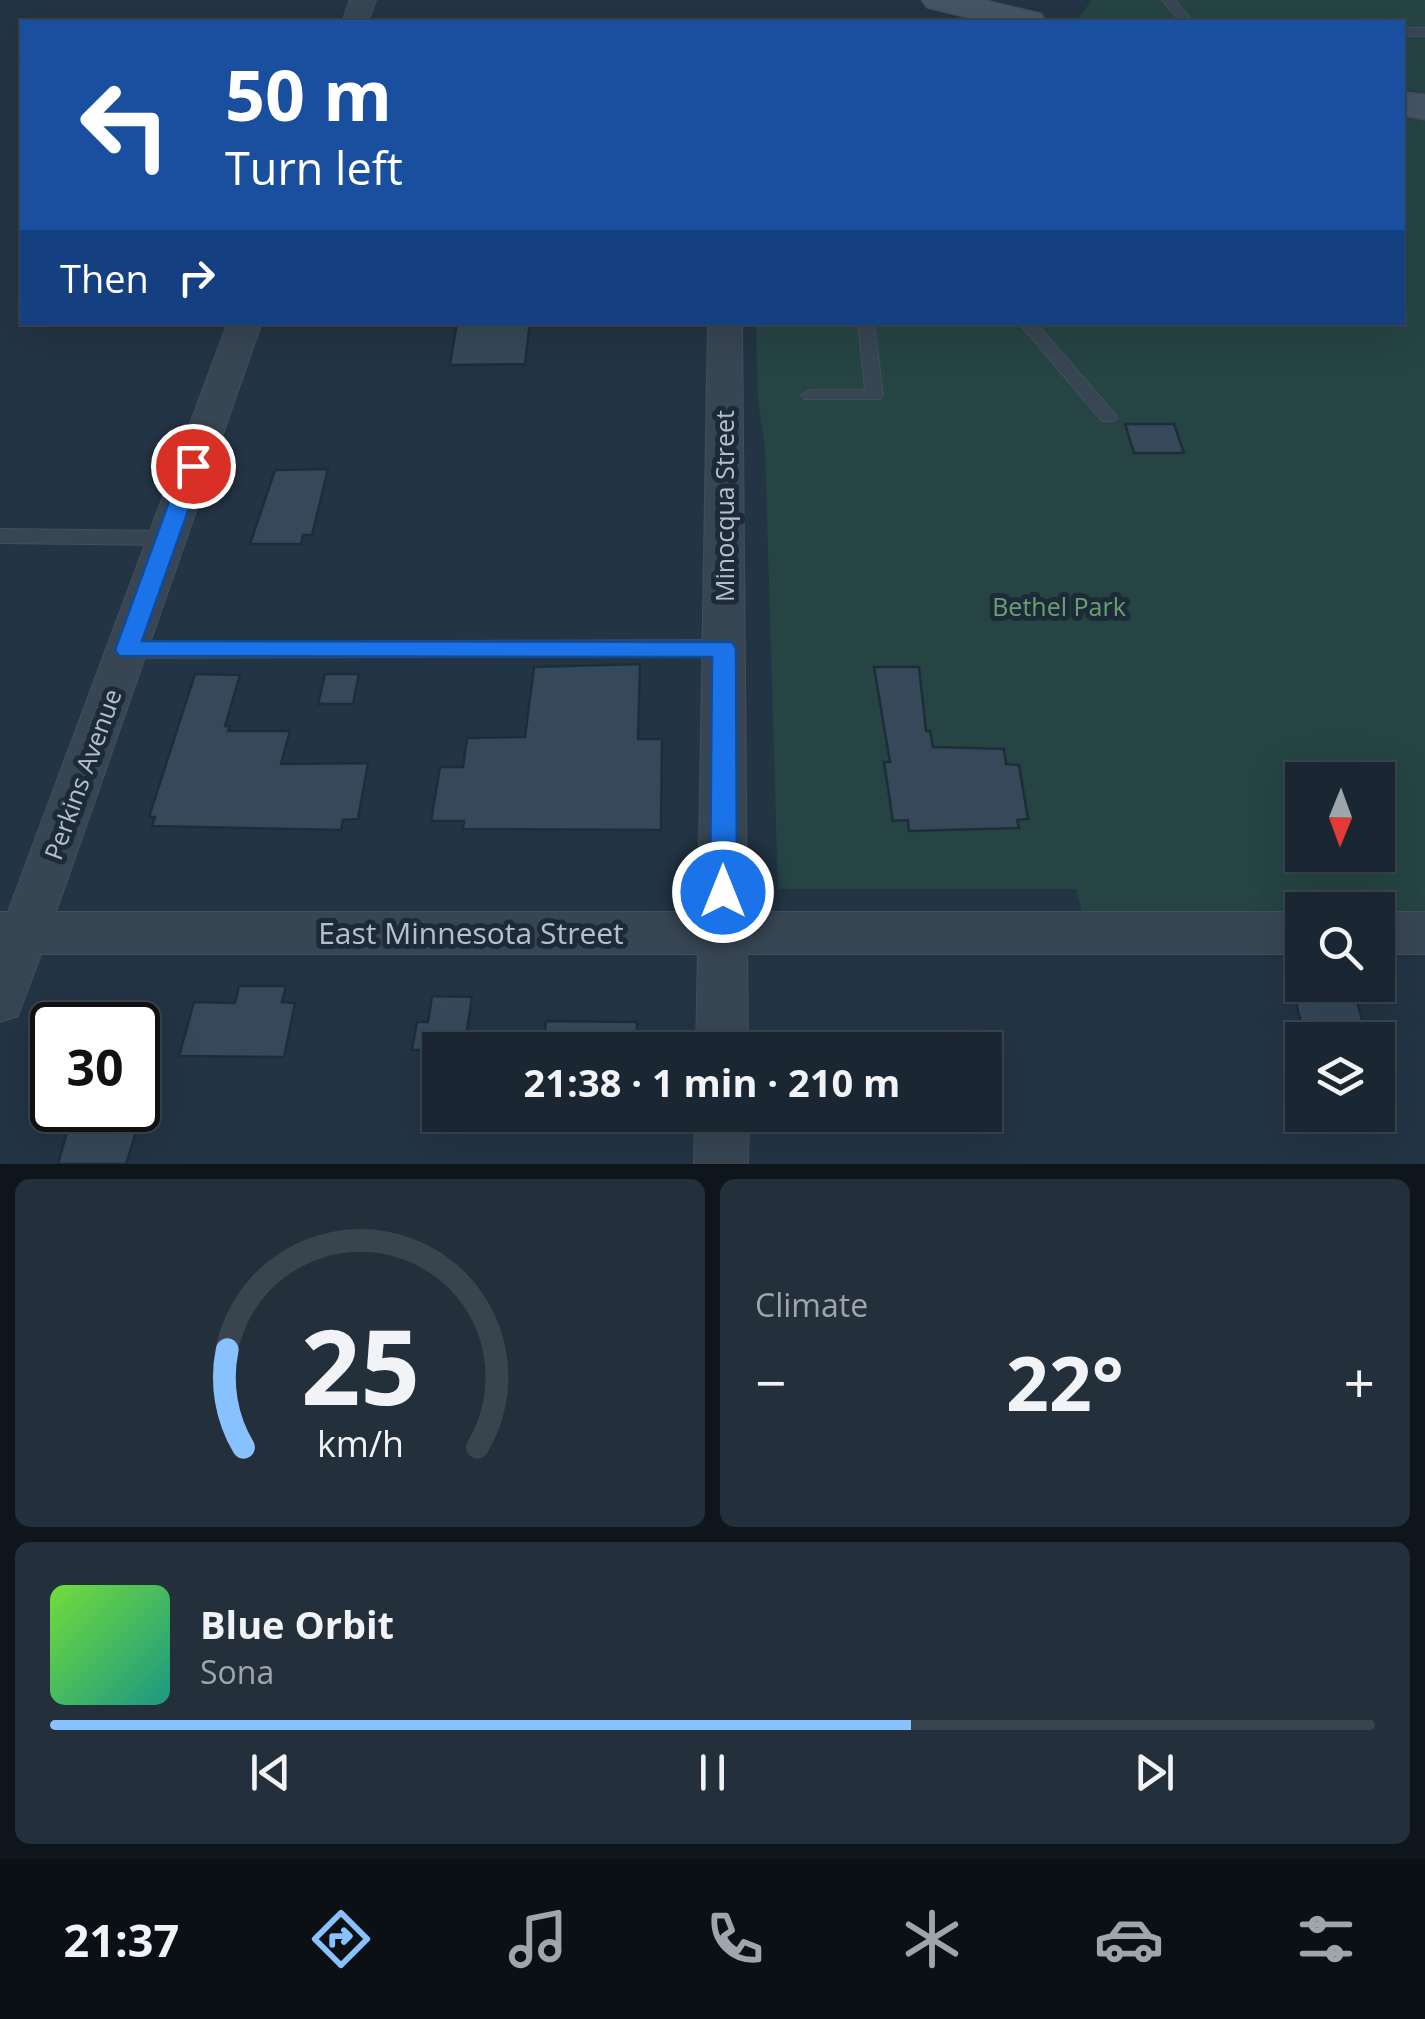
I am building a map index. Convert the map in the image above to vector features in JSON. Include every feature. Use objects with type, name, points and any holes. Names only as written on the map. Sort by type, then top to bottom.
[{"type":"street","points":[[938,0],[1020,20]]},
{"type":"street","name":"Perkins Avenue","points":[[0,1000],[12,933],[127,650],[244,325]]},
{"type":"street","name":"Minocqua Street","points":[[722,1032],[725,325]]},
{"type":"street","name":"East Minnesota Street","points":[[12,933],[1285,933]]},
{"type":"street","points":[[722,1132],[722,1164]]},
{"type":"lane","points":[[1168,0],[1185,20]]},
{"type":"lane","points":[[810,394],[874,395],[866,325]]},
{"type":"lane","points":[[1029,325],[1108,417]]},
{"type":"lane","points":[[0,536],[167,538]]},
{"type":"lane","points":[[127,650],[724,648]]},
{"type":"green space","points":[[1092,0],[1425,0],[1425,94],[1405,89],[1405,20],[1078,18]]},
{"type":"green space","name":"Bethel Park","points":[[1405,112],[1425,117],[1425,911],[1395,911],[1395,892],[1285,892],[1285,911],[1082,912],[1076,889],[778,889],[765,447],[758,401],[756,325],[1405,325]]},
{"type":"building","points":[[457,325],[530,325],[525,364],[450,365]]},
{"type":"building","points":[[1125,424],[1174,424],[1184,453],[1134,453]]},
{"type":"building","points":[[328,469],[312,535],[303,535],[301,544],[250,544],[275,470]]},
{"type":"building","points":[[640,664],[638,739],[662,739],[661,830],[463,829],[464,821],[431,821],[440,767],[463,767],[467,738],[525,737],[534,667]]},
{"type":"building","points":[[874,667],[919,667],[926,731],[930,731],[933,747],[1004,749],[1006,764],[1019,765],[1028,819],[1017,820],[1019,828],[909,831],[908,820],[893,821],[884,762],[890,762]]},
{"type":"building","points":[[195,674],[240,675],[225,726],[230,726],[228,731],[290,731],[281,764],[368,763],[358,819],[343,820],[341,830],[152,826],[155,817],[149,817]]},
{"type":"building","points":[[325,674],[359,674],[353,704],[318,704]]},
{"type":"building","points":[[239,986],[286,986],[282,1002],[295,1003],[284,1057],[179,1056],[194,1002],[235,1003]]},
{"type":"building","points":[[432,996],[472,997],[467,1032],[422,1032],[422,1050],[412,1050],[417,1022],[428,1022]]},
{"type":"building","points":[[1296,1002],[1357,1002],[1363,1022],[1301,1022]]},
{"type":"building","points":[[546,1021],[637,1022],[637,1032],[545,1032]]},
{"type":"building","points":[[67,1132],[136,1132],[126,1164],[58,1164]]},
{"type":"route","points":[[193,466],[127,650],[724,648],[723,892]]}]
